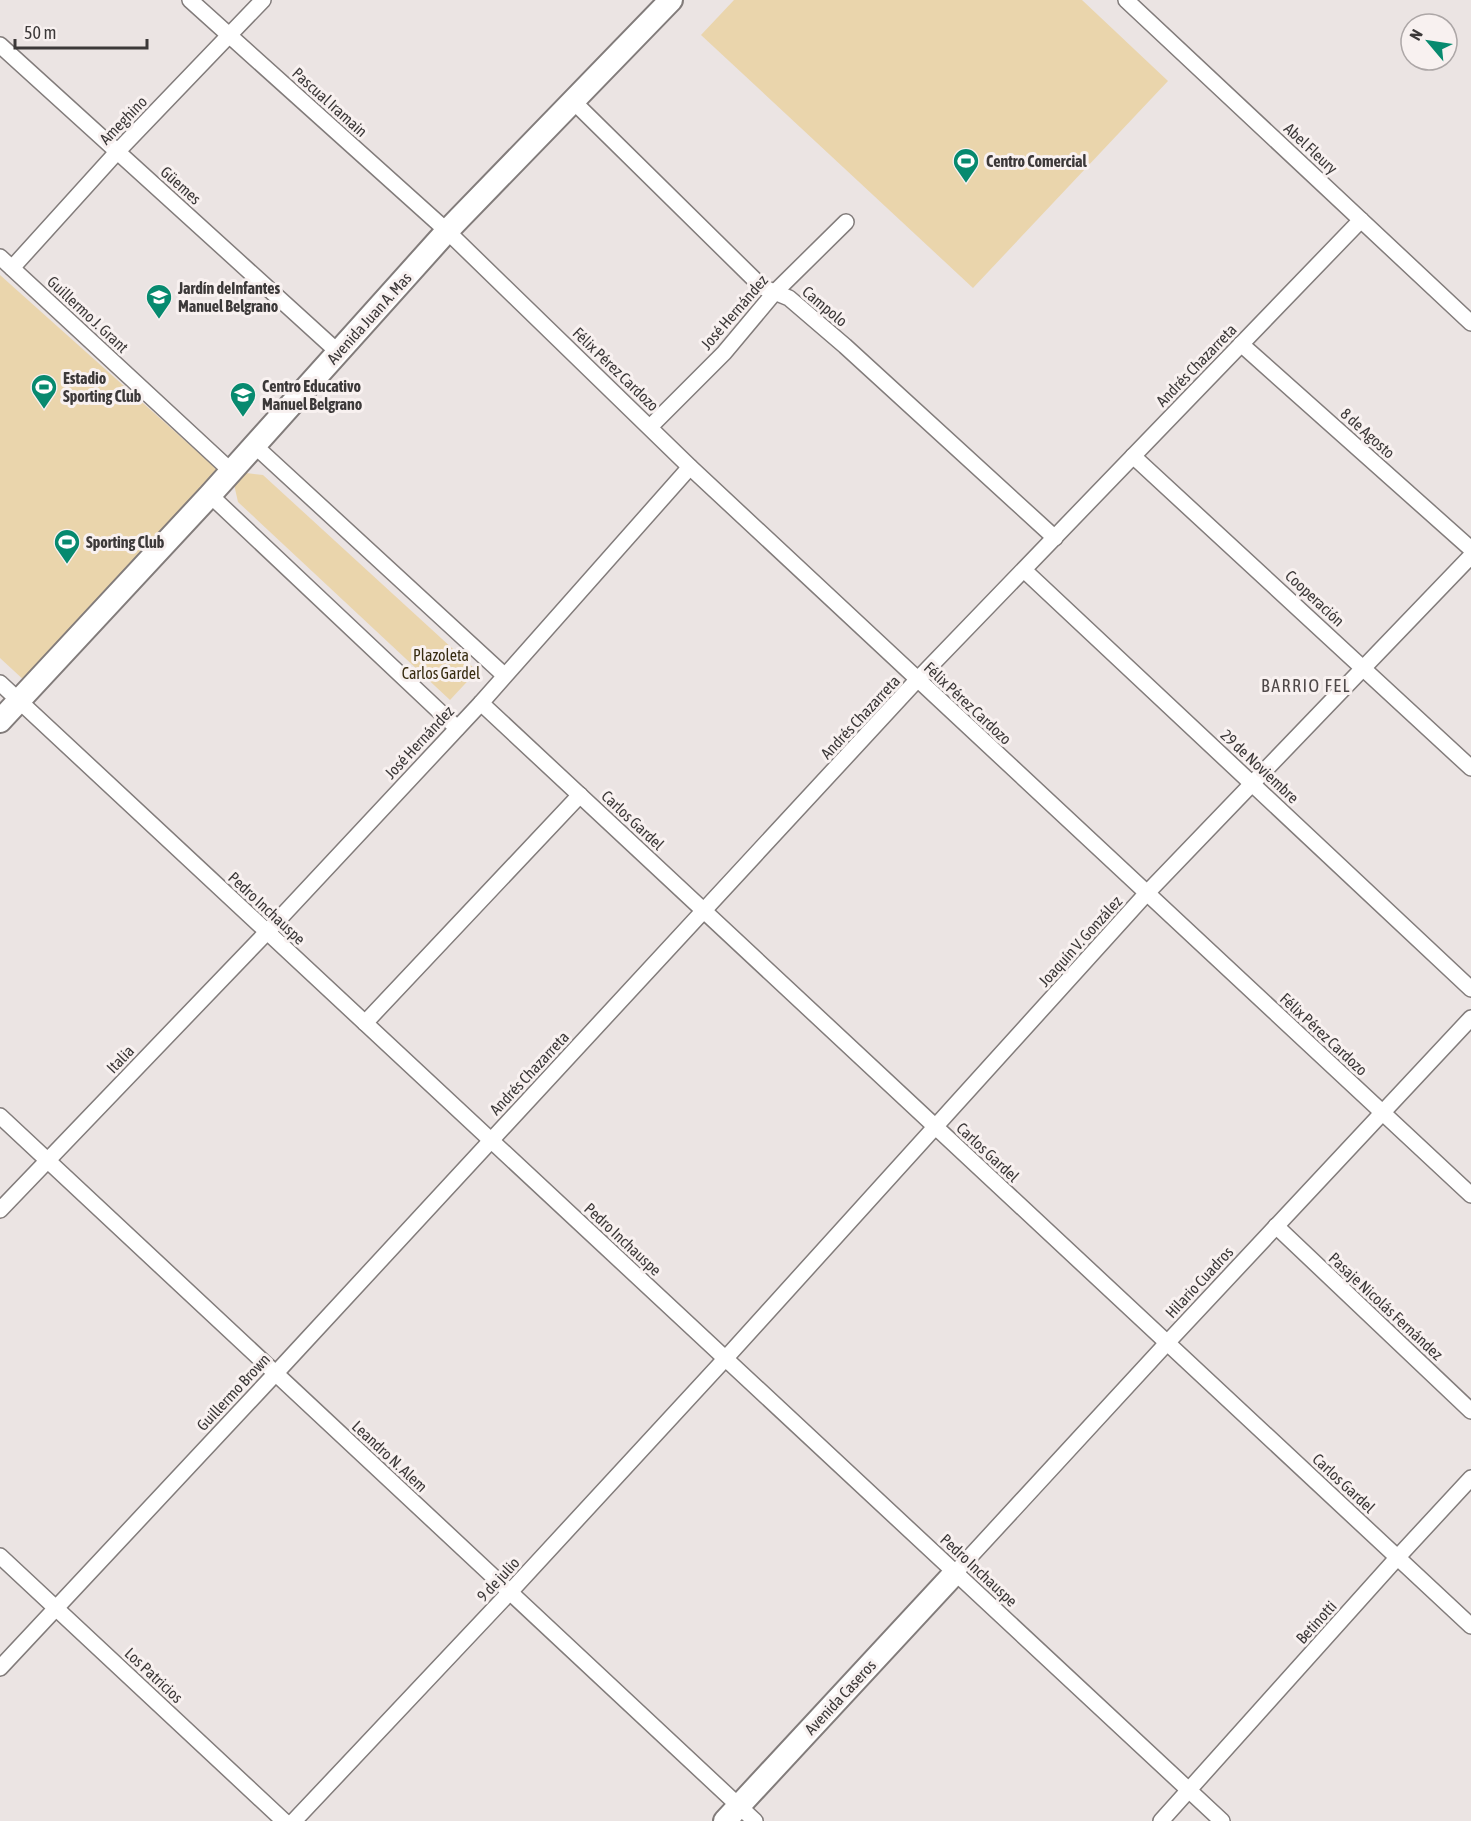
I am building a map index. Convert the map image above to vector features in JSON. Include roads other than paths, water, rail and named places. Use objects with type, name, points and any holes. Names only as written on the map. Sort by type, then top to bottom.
[{"type":"main road","name":"Avenida Juan A. Mas","points":[[0,721],[210,495],[447,231],[671,0]]},
{"type":"main road","name":"Avenida Caseros","points":[[740,1816],[955,1573]]},
{"type":"street","name":"Pascual Iramain","points":[[190,0],[447,231]]},
{"type":"street","name":"Ameghino","points":[[12,268],[117,152],[263,0]]},
{"type":"street","name":"Abel Fleury","points":[[1126,0],[1471,323]]},
{"type":"street","name":"Güemes","points":[[0,45],[338,352]]},
{"type":"street","name":"Campolo","points":[[574,102],[762,287],[789,298],[845,346],[1055,538]]},
{"type":"street","name":"Andrés Chazarreta","points":[[491,1140],[917,681],[1361,220]]},
{"type":"street","name":"José Hernández","points":[[650,427],[724,353],[775,292],[846,222]]},
{"type":"street","name":"Félix Pérez Cardozo","points":[[447,231],[690,467],[917,681],[1471,1195]]},
{"type":"street","name":"Guillermo J. Grant","points":[[0,257],[231,471]]},
{"type":"street","name":"8 de Agosto","points":[[1241,344],[1471,549]]},
{"type":"street","points":[[254,445],[504,675]]},
{"type":"street","name":"Cooperación","points":[[1133,456],[1471,768]]},
{"type":"street","name":"José Hernández","points":[[267,932],[481,703],[690,467]]},
{"type":"street","points":[[210,495],[457,728]]},
{"type":"street","name":"Joaquín V. González","points":[[725,1359],[1146,894],[1471,556]]},
{"type":"street","name":"29 de Noviembre","points":[[1024,570],[1471,989]]},
{"type":"street","name":"Pedro Inchauspe","points":[[0,683],[1222,1821]]},
{"type":"street","name":"Carlos Gardel","points":[[481,703],[1471,1626]]},
{"type":"street","points":[[365,1023],[580,795]]},
{"type":"street","name":"Italia","points":[[0,1210],[267,932]]},
{"type":"street","name":"Hilario Cuadros","points":[[955,1573],[1471,1017]]},
{"type":"street","name":"Leandro N. Alem","points":[[0,1116],[510,1592],[740,1816]]},
{"type":"street","name":"Guillermo Brown","points":[[0,1668],[491,1140]]},
{"type":"street","name":"Pasaje Nicolás Fernández","points":[[1276,1226],[1471,1411]]},
{"type":"street","name":"9 de julio","points":[[294,1821],[725,1359]]},
{"type":"street","name":"Betinotti","points":[[1161,1821],[1471,1478]]},
{"type":"street","name":"Los Patricios","points":[[0,1556],[285,1821]]},
{"type":"place","name":"Centro Comercial","points":[[966,184]]},
{"type":"place","name":"Jardín deInfantes Manuel Belgrano","points":[[159,320]]},
{"type":"place","name":"Estadio Sporting Club","points":[[44,410]]},
{"type":"place","name":"Centro Educativo Manuel Belgrano","points":[[243,418]]},
{"type":"place","name":"Sporting Club","points":[[67,565]]},
{"type":"district","name":"BARRIO FEL","points":[[1306,685]]},
{"type":"park label","name":"Plazoleta Carlos Gardel","points":[[441,664]]}]
